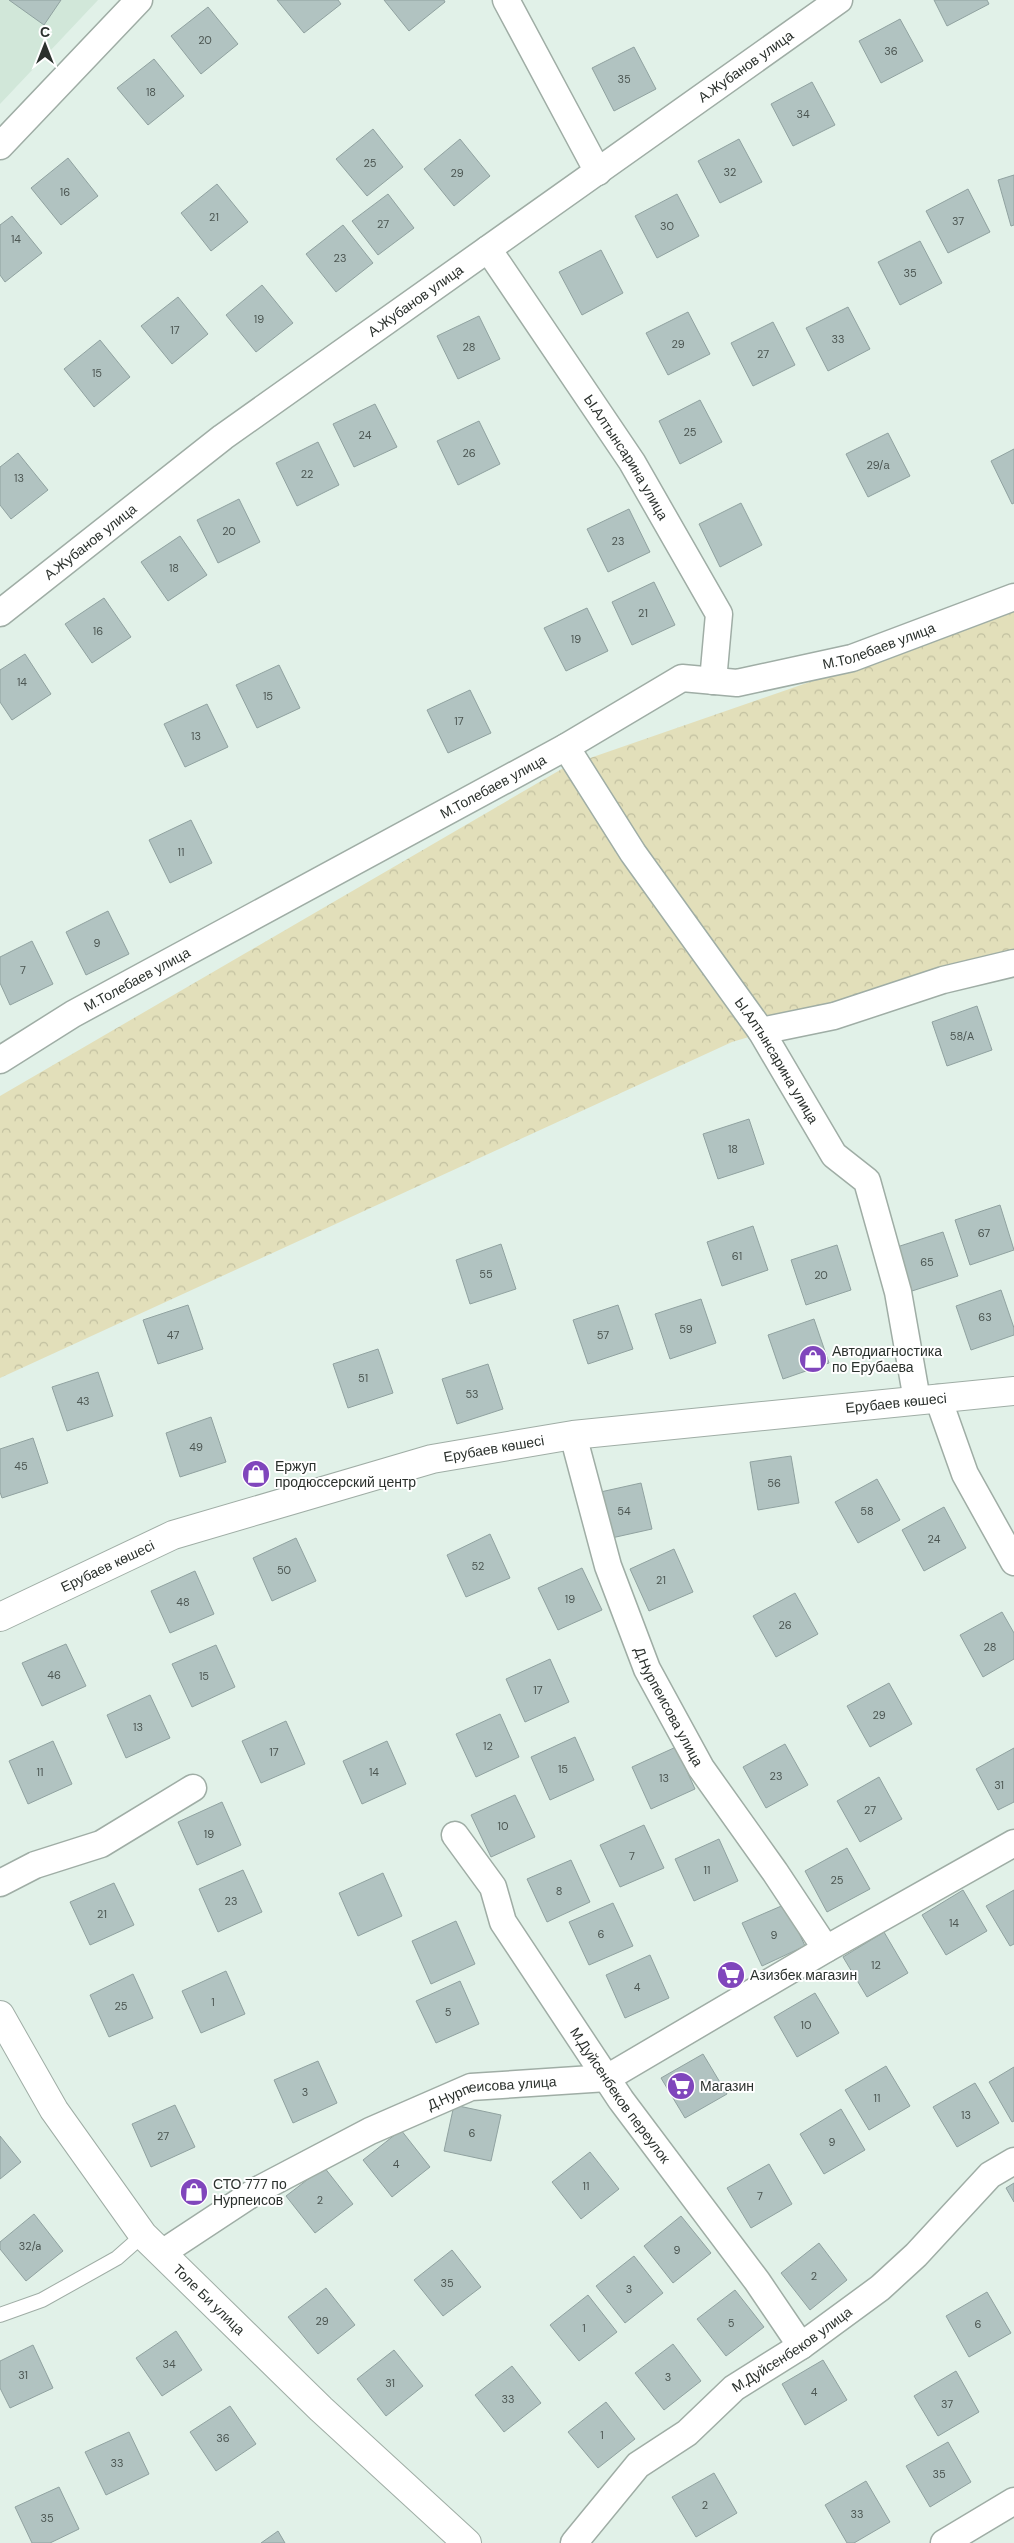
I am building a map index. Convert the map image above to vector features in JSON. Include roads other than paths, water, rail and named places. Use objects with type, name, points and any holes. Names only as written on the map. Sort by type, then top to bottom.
[{"type":"main road","name":"Ерубаев көшесі","points":[[0,1617],[173,1535],[432,1459],[573,1435],[1014,1391]]},
{"type":"main road","name":"Толе Би улица","points":[[0,2015],[54,2110],[142,2235],[322,2409],[467,2543]]},
{"type":"street","points":[[0,146],[139,0]]},
{"type":"street","points":[[506,0],[598,172]]},
{"type":"street","name":"А.Жубанов улица","points":[[0,613],[223,437],[839,0]]},
{"type":"street","name":"Ы.Алтынсарина улица","points":[[488,249],[632,462],[719,614],[713,681]]},
{"type":"street","name":"М.Толебаев улица","points":[[0,1060],[73,1014],[566,747],[682,678],[737,684],[852,658],[1014,597]]},
{"type":"street","name":"Ы.Алтынсарина улица","points":[[566,747],[633,852],[761,1031],[834,1155],[867,1181],[928,1399],[965,1474],[1014,1562]]},
{"type":"street","points":[[761,1031],[834,1016],[943,980],[1014,963]]},
{"type":"street","name":"Д.Нурпеисова улица","points":[[573,1435],[608,1566],[647,1669],[701,1768],[775,1872],[826,1949]]},
{"type":"street","points":[[0,1883],[35,1865],[101,1844],[193,1788]]},
{"type":"street","name":"М.Дуйсенбеков переулок","points":[[455,1835],[493,1887],[502,1922],[607,2078],[757,2281],[801,2346]]},
{"type":"street","name":"Д.Нурпеисова улица","points":[[162,2253],[264,2187],[370,2131],[471,2087],[607,2078],[826,1949],[1014,1843]]},
{"type":"street","name":"М.Дуйсенбеков улица","points":[[574,2543],[638,2465],[687,2433],[734,2388],[801,2346],[880,2288],[916,2255],[990,2175],[1014,2161]]},
{"type":"street","points":[[944,2543],[1014,2501]]},
{"type":"lane","points":[[0,2315],[42,2300],[117,2258],[142,2235]]},
{"type":"place","name":"Автодиагностика по Ерубаева","points":[[813,1359]]},
{"type":"place","name":"Ержуп продюссерский центр","points":[[256,1474]]},
{"type":"place","name":"Азизбек магазин","points":[[731,1975]]},
{"type":"place","name":"Магазин","points":[[681,2086]]},
{"type":"place","name":"СТО 777 по Нурпеисов","points":[[194,2192]]}]
